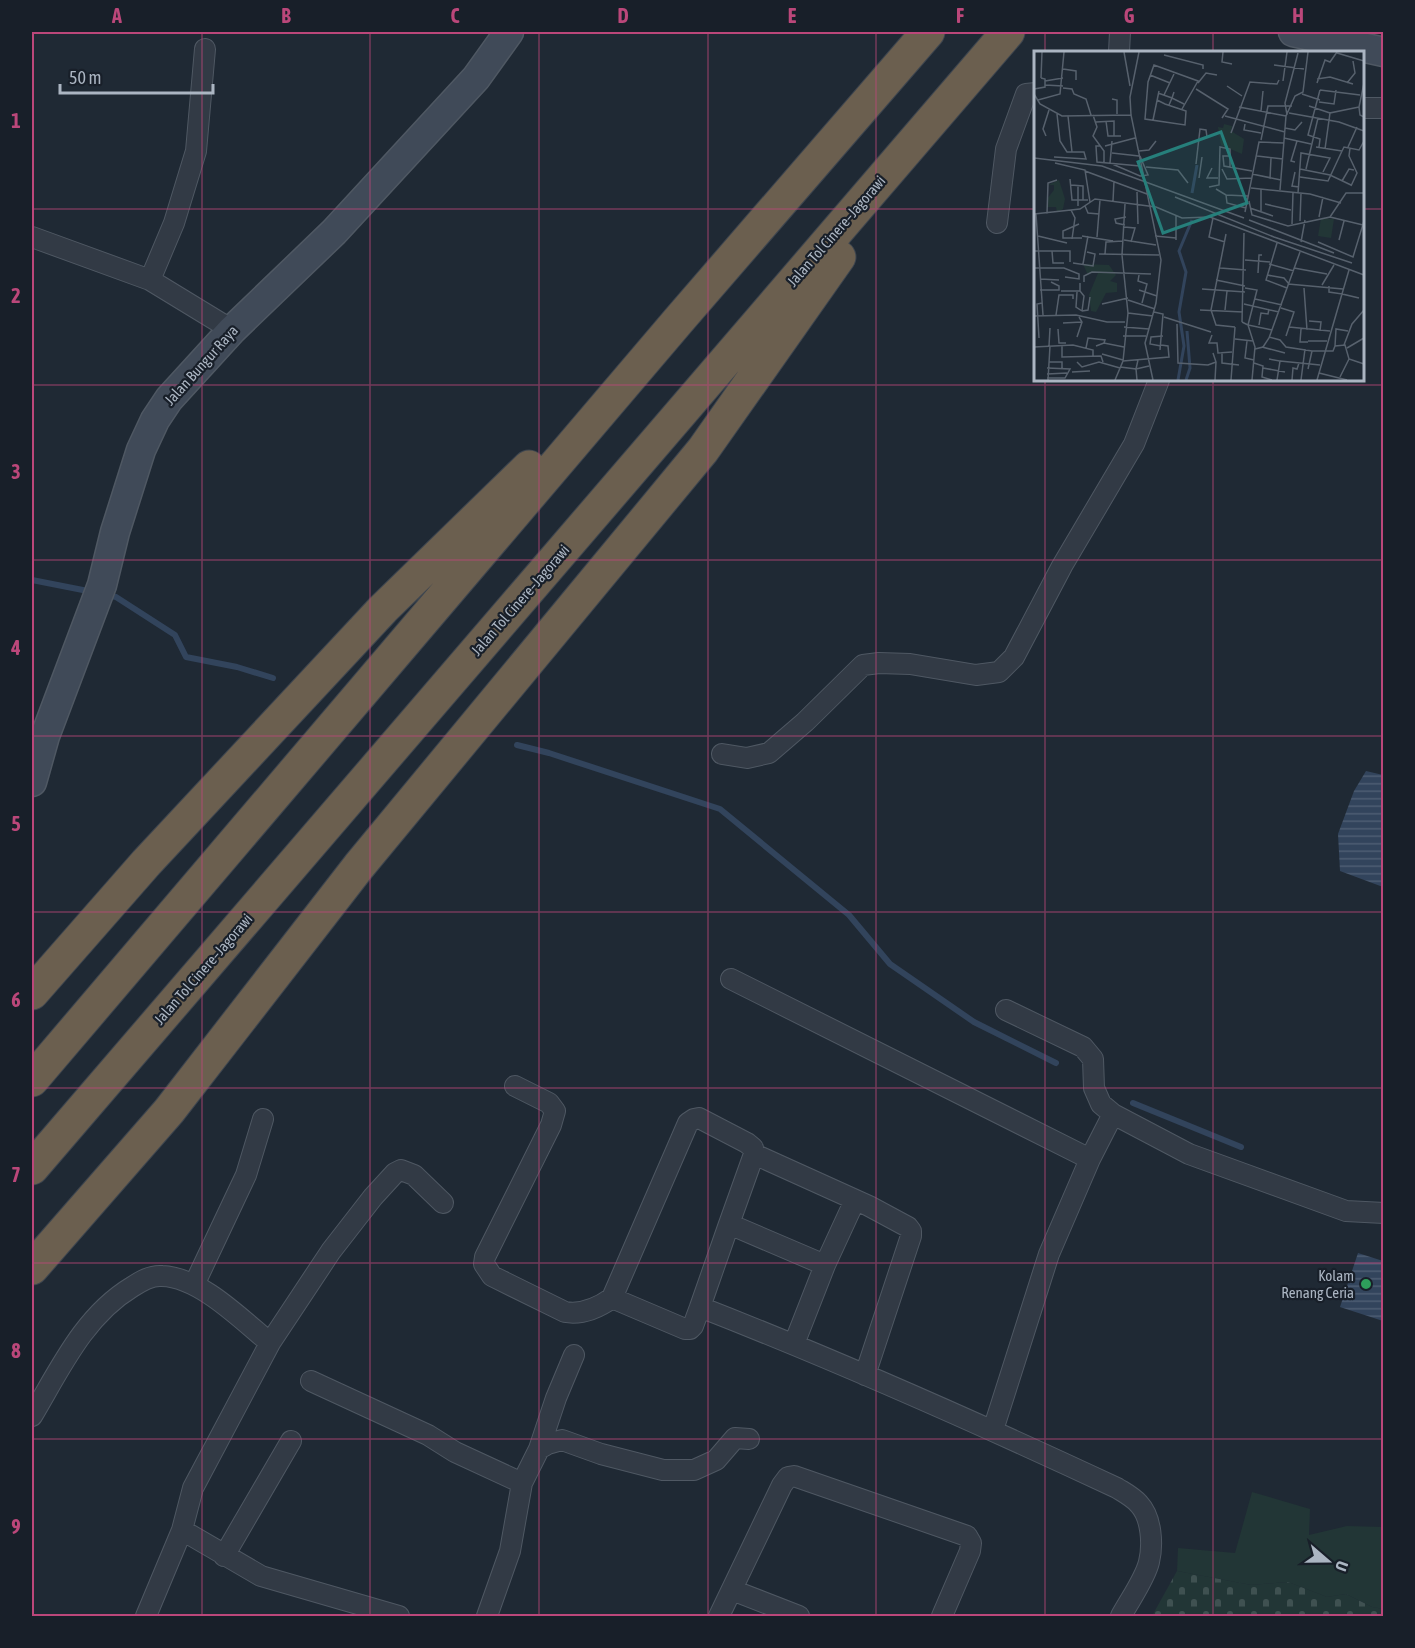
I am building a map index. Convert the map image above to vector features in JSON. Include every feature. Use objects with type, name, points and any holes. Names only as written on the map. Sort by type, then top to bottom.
[{"type":"highway","points":[[32,1080],[678,321],[928,32]]},
{"type":"highway","name":"Jalan Tol Cinere–Jagorawi","points":[[32,1168],[1008,32]]},
{"type":"highway","points":[[32,1268],[169,1111],[359,866],[703,450],[950,99]]},
{"type":"highway","points":[[32,993],[146,863],[383,609],[678,321]]},
{"type":"street","name":"Jalan Bungur Raya","points":[[32,777],[45,736],[98,597],[115,532],[141,450],[155,420],[169,399],[232,330],[334,232],[476,78],[509,32]]},
{"type":"street","points":[[1119,51],[1120,32]]},
{"type":"street","points":[[1293,32],[1383,52]]},
{"type":"street","points":[[150,280],[174,223],[196,151],[205,49]]},
{"type":"street","points":[[997,223],[1006,149],[1026,94],[1034,93]]},
{"type":"street","points":[[1364,108],[1383,108]]},
{"type":"street","points":[[32,237],[150,280],[232,330]]},
{"type":"street","points":[[722,754],[747,758],[769,753],[805,722],[863,665],[910,664],[976,675],[999,672],[1014,657],[1062,566],[1134,444],[1159,381]]},
{"type":"street","points":[[731,979],[1090,1159]]},
{"type":"street","points":[[1006,1010],[1083,1047],[1093,1059],[1094,1088],[1101,1104],[1113,1114],[1189,1154],[1346,1211],[1383,1214]]},
{"type":"street","points":[[515,1086],[549,1103],[555,1111],[555,1116],[485,1257],[484,1264],[492,1276],[565,1312],[574,1314],[598,1308],[612,1298],[688,1123],[699,1118],[753,1148],[754,1154],[693,1326],[685,1329],[612,1298]]},
{"type":"street","points":[[993,1430],[1049,1254],[1090,1159],[1113,1114]]},
{"type":"street","points":[[194,1285],[246,1175],[263,1119]]},
{"type":"street","points":[[754,1154],[855,1200],[908,1227],[911,1231],[865,1375]]},
{"type":"street","points":[[147,1617],[182,1530],[193,1488],[270,1343],[332,1251],[373,1197],[395,1173],[401,1170],[414,1175],[443,1203]]},
{"type":"street","points":[[794,1344],[825,1265],[855,1200]]},
{"type":"street","points":[[729,1224],[825,1265]]},
{"type":"street","points":[[32,1416],[85,1328],[116,1296],[148,1278],[162,1276],[194,1285],[215,1296],[270,1343]]},
{"type":"street","points":[[700,1307],[794,1344],[993,1430],[1132,1497],[1141,1506],[1147,1518],[1150,1536],[1149,1563],[1121,1617]]},
{"type":"street","points":[[488,1617],[510,1551],[522,1483],[539,1449],[574,1355]]},
{"type":"street","points":[[311,1381],[428,1435],[454,1452],[522,1483]]},
{"type":"street","points":[[539,1449],[562,1440],[601,1454],[663,1470],[694,1470],[716,1460],[735,1438],[749,1439]]},
{"type":"street","points":[[224,1556],[291,1440]]},
{"type":"street","points":[[719,1617],[782,1485],[788,1477],[794,1476],[967,1536],[971,1542],[970,1551],[942,1617]]},
{"type":"street","points":[[182,1530],[261,1576],[399,1617]]},
{"type":"street","points":[[732,1590],[799,1617]]},
{"type":"green space","points":[[1252,1492],[1310,1509],[1309,1535],[1347,1526],[1383,1527],[1383,1609],[1372,1607],[1346,1594],[1327,1597],[1288,1582],[1251,1585],[1177,1571],[1178,1548],[1235,1553]]},
{"type":"green space","points":[[1177,1571],[1251,1585],[1288,1582],[1327,1597],[1346,1594],[1372,1607],[1383,1609],[1383,1616],[1152,1616]]},
{"type":"water","points":[[1366,771],[1383,775],[1383,887],[1340,871],[1338,834],[1354,791]]},
{"type":"water","name":"Kolam Renang Ceria","points":[[1358,1253],[1383,1261],[1383,1321],[1340,1307]]},
{"type":"waterway","points":[[32,580],[93,592]]},
{"type":"waterway","points":[[106,595],[116,597],[175,635],[186,657],[237,667],[273,678]]},
{"type":"waterway","points":[[517,745],[549,753],[720,809],[849,915],[890,964],[974,1022],[1056,1063]]},
{"type":"waterway","points":[[1133,1103],[1241,1147]]},
{"type":"place","name":"Kolam Renang Ceria","points":[[1366,1284]]}]
